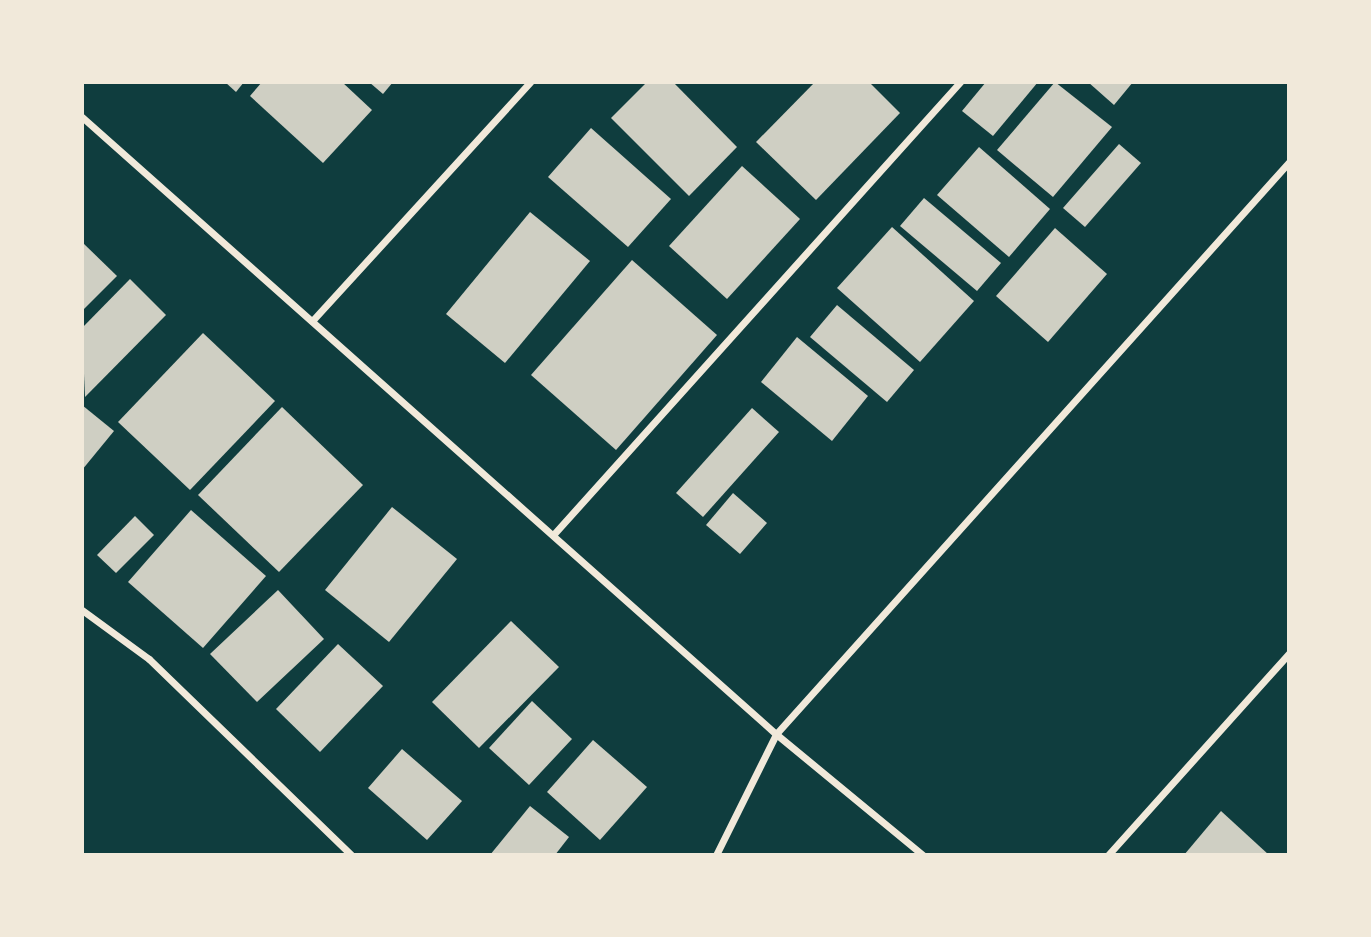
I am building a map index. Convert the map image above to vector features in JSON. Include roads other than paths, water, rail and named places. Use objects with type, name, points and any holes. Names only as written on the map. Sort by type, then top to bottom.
[{"type":"street","points":[[312,321],[530,82]]},
{"type":"street","points":[[553,535],[960,82]]},
{"type":"street","points":[[82,117],[776,734],[923,855]]},
{"type":"street","points":[[716,855],[776,734],[1289,162]]},
{"type":"street","points":[[82,610],[149,659],[351,855]]},
{"type":"street","points":[[1108,855],[1289,653]]}]
